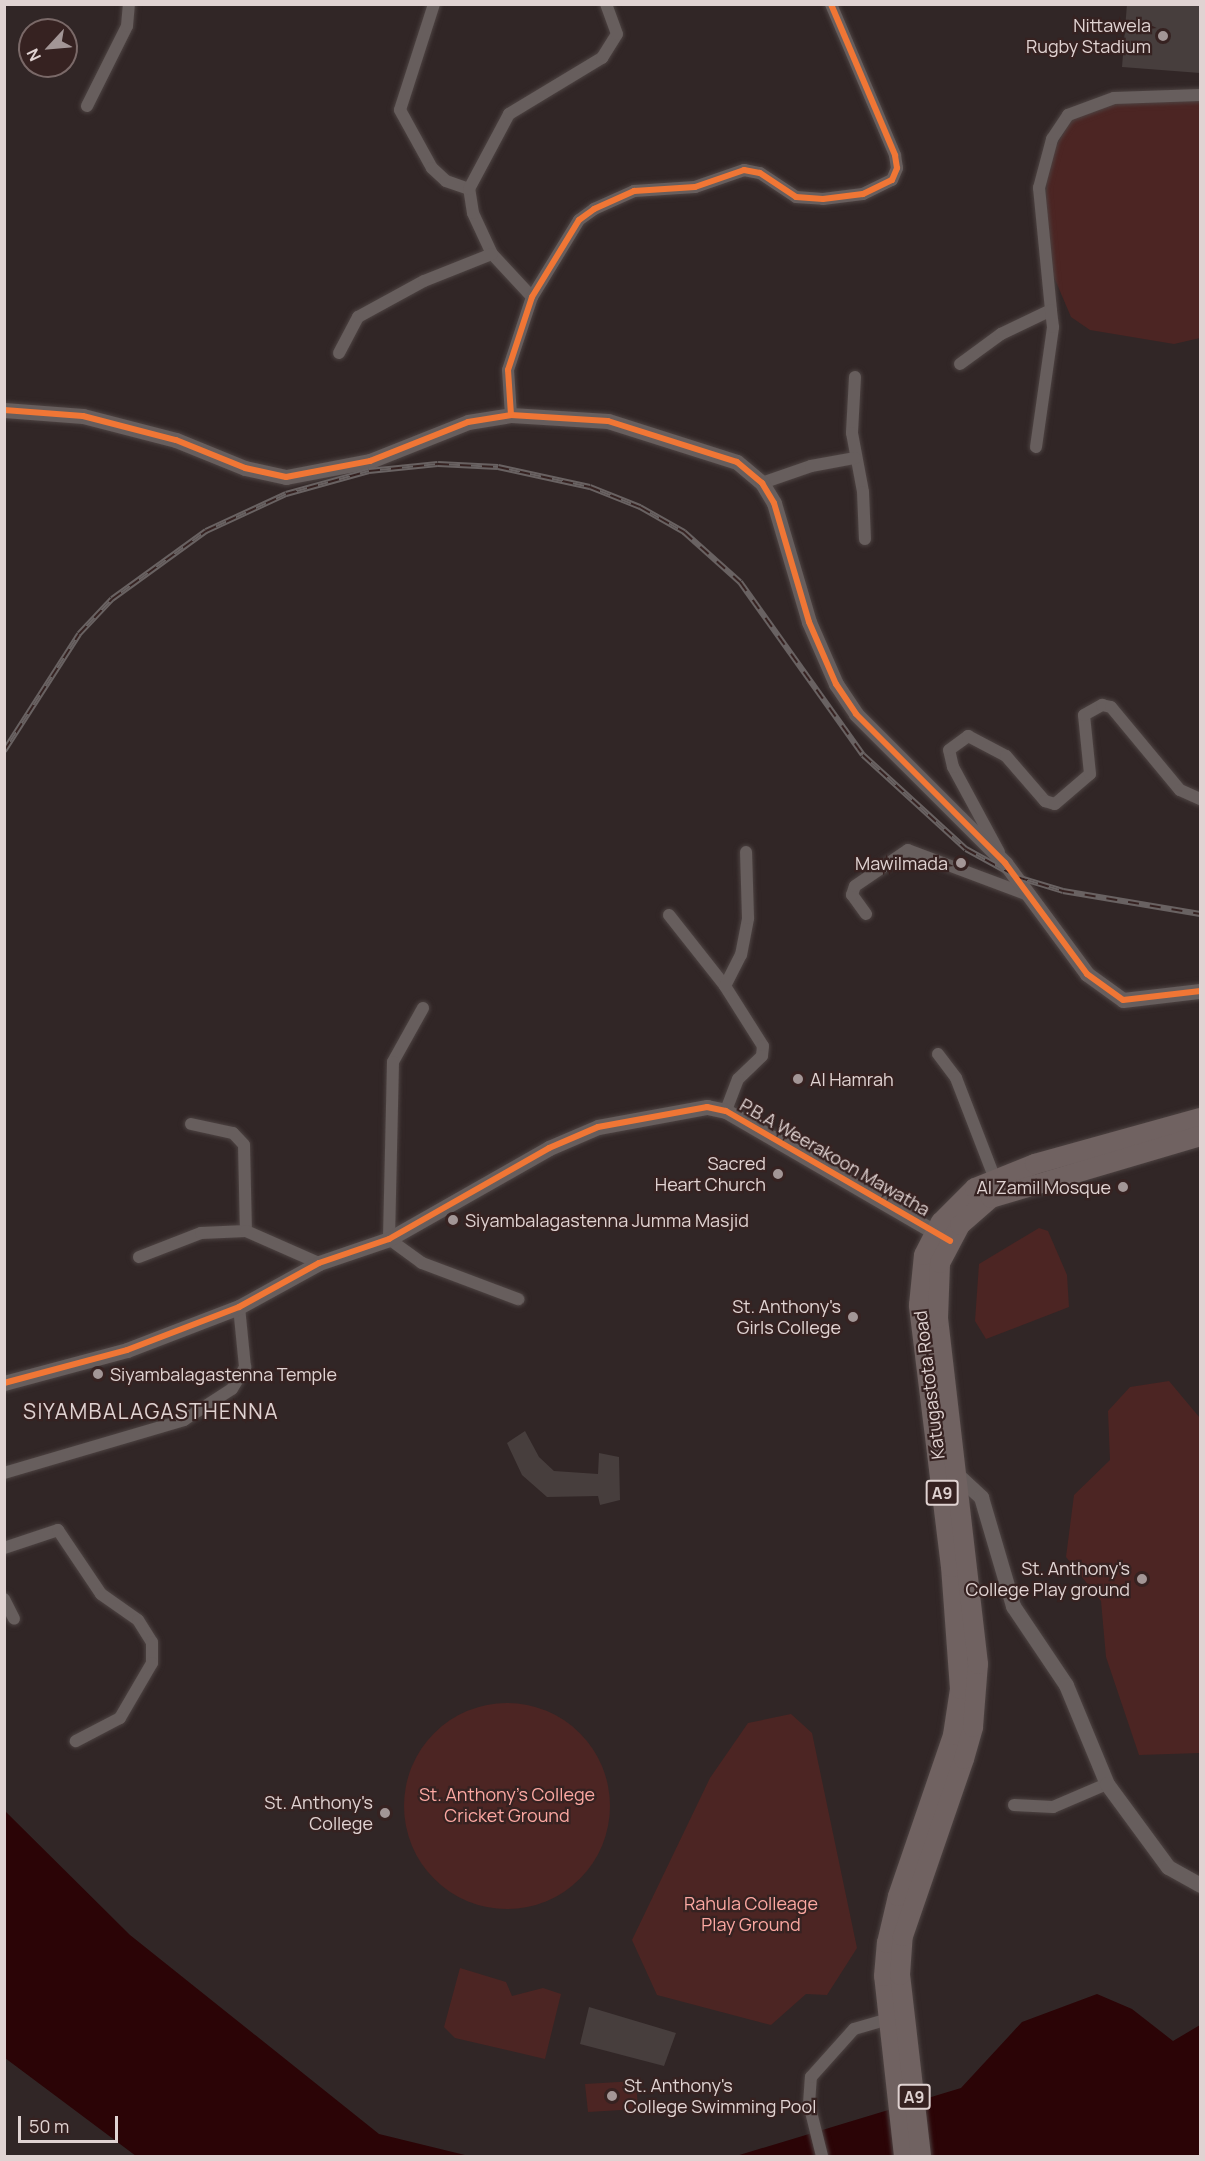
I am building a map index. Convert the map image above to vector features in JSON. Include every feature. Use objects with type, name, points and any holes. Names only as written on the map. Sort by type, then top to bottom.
[{"type":"highway","name":"Katugastota Road","points":[[899,2040],[888,2019],[884,1977],[891,1919],[945,1762],[960,1689],[919,1285],[960,1199],[995,1179],[1200,1118]]},
{"type":"highway","name":"Katugastota Road","points":[[899,2040],[903,1936],[964,1760],[975,1707],[978,1664],[936,1300],[942,1237],[983,1203],[1007,1191],[1200,1136]]},
{"type":"highway","name":"A9","points":[[899,2040],[904,2157]]},
{"type":"highway","name":"A9","points":[[899,2040],[921,2157]]},
{"type":"street","points":[[87,106],[127,26],[129,4]]},
{"type":"street","points":[[434,4],[400,110],[432,168],[446,181],[469,189]]},
{"type":"street","points":[[532,297],[492,254],[473,213],[469,189],[508,114],[602,58],[617,34],[606,4]]},
{"type":"street","points":[[511,416],[508,370],[532,297],[579,220],[634,191],[695,187],[744,170],[760,174],[796,197],[823,199],[863,194],[892,180],[897,168],[895,155],[831,4]]},
{"type":"street","points":[[1036,447],[1053,327],[1039,188],[1052,139],[1068,115],[1114,99],[1200,94]]},
{"type":"street","points":[[339,353],[358,317],[424,280],[492,254]]},
{"type":"street","points":[[960,364],[1001,334],[1051,310]]},
{"type":"street","points":[[855,377],[855,458],[865,539]]},
{"type":"street","points":[[4,410],[83,416],[176,440],[245,468],[286,477],[370,461],[468,422],[511,416],[608,421],[646,430],[737,462],[762,483],[788,538],[809,622],[836,684],[856,714],[1005,863],[1087,974],[1123,1000],[1200,991]]},
{"type":"street","points":[[762,483],[811,466],[855,458]]},
{"type":"street","points":[[1005,863],[953,767],[949,750],[954,742],[968,736],[1006,756],[1045,801],[1055,804],[1090,774],[1084,715],[1102,705],[1111,708],[1180,790],[1200,798]]},
{"type":"street","points":[[866,914],[852,895],[855,886],[908,850],[1031,896]]},
{"type":"street","points":[[725,986],[741,955],[748,918],[746,852]]},
{"type":"street","points":[[669,915],[725,986],[763,1046],[762,1056],[738,1078],[726,1111]]},
{"type":"street","points":[[423,1008],[393,1062],[389,1239],[422,1263],[518,1299]]},
{"type":"street","points":[[938,1054],[956,1078],[995,1179]]},
{"type":"street","name":"P.B.A Weerakoon Mawatha","points":[[4,1383],[127,1350],[239,1307],[319,1263],[389,1239],[549,1148],[598,1127],[708,1107],[726,1111],[942,1237]]},
{"type":"street","points":[[191,1124],[233,1133],[244,1145],[246,1232]]},
{"type":"street","points":[[139,1257],[201,1233],[246,1232],[319,1263]]},
{"type":"street","points":[[4,1473],[184,1420],[232,1389],[245,1367],[239,1307]]},
{"type":"street","points":[[938,1464],[957,1473],[981,1497],[1013,1606],[1066,1685],[1107,1784],[1146,1842],[1168,1868],[1198,1885]]},
{"type":"street","points":[[4,1548],[58,1530],[101,1594],[138,1620],[152,1642],[152,1663],[120,1718],[76,1742]]},
{"type":"street","points":[[4,1599],[14,1619]]},
{"type":"street","points":[[1014,1805],[1053,1807],[1107,1784]]},
{"type":"street","points":[[822,2157],[809,2104],[811,2077],[844,2037],[854,2029],[888,2019]]},
{"type":"green space","points":[[1127,100],[1200,101],[1200,338],[1174,344],[1090,330],[1071,317],[1051,270],[1045,225],[1047,174],[1056,146],[1073,117]]},
{"type":"green space","points":[[1039,1228],[1048,1231],[1067,1275],[1069,1307],[986,1339],[975,1321],[979,1264]]},
{"type":"green space","name":"St. Anthony's College Play ground","points":[[1169,1381],[1200,1418],[1200,1753],[1139,1755],[1106,1657],[1101,1601],[1066,1557],[1074,1495],[1110,1460],[1108,1411],[1130,1387]]},
{"type":"green space","name":"St. Anthony's College Cricket Ground","points":[[497,1703],[517,1703],[537,1707],[556,1715],[580,1733],[598,1757],[606,1776],[610,1806],[606,1836],[598,1855],[580,1879],[556,1897],[537,1905],[517,1909],[497,1909],[477,1905],[458,1897],[442,1886],[427,1871],[416,1855],[408,1836],[404,1816],[404,1796],[408,1776],[416,1757],[427,1741],[442,1726],[458,1715],[477,1707]]},
{"type":"green space","name":"Rahula Colleage Play Ground","points":[[791,1714],[812,1733],[857,1948],[827,1995],[806,1994],[771,2025],[657,1995],[632,1940],[710,1778],[748,1723]]},
{"type":"green space","points":[[460,1968],[506,1982],[512,1996],[543,1988],[561,1994],[545,2059],[455,2038],[444,2027]]},
{"type":"green space","name":"St. Anthony's College Swimming Pool","points":[[636,2081],[638,2109],[588,2112],[585,2084]]},
{"type":"shaded area","points":[[5,1811],[130,1935],[379,2134],[469,2156],[136,2156],[5,2058]]},
{"type":"shaded area","points":[[1097,1994],[1132,2009],[1173,2041],[1200,2025],[1200,2156],[736,2156],[961,2088],[1022,2022]]},
{"type":"building","name":"Nittawela Rugby Stadium","points":[[1127,4],[1200,4],[1200,73],[1122,67]]},
{"type":"building","points":[[525,1431],[539,1457],[554,1471],[598,1474],[599,1453],[619,1457],[620,1500],[600,1505],[598,1496],[547,1497],[522,1475],[507,1443]]},
{"type":"building","points":[[589,2007],[676,2033],[664,2066],[580,2044]]},
{"type":"railway","points":[[4,751],[79,634],[112,599],[206,531],[286,494],[369,471],[438,464],[498,467],[590,487],[640,507],[684,532],[740,582],[863,755],[966,849],[1017,877],[1063,891],[1200,914]]},
{"type":"cycle path","points":[[511,415],[508,370],[532,297],[579,220],[594,209],[634,191],[695,187],[744,170],[760,173],[796,197],[823,199],[863,194],[892,180],[897,168],[895,155],[831,4]]},
{"type":"cycle path","points":[[4,410],[83,416],[176,440],[245,468],[286,477],[370,461],[468,422],[511,415],[608,421],[737,462],[762,483],[774,503],[809,622],[836,684],[856,714],[1005,863],[1087,974],[1123,1000],[1200,991]]},
{"type":"cycle path","points":[[4,1383],[127,1350],[239,1307],[319,1263],[389,1239],[549,1148],[598,1127],[707,1107],[726,1111],[950,1241]]},
{"type":"place","name":"Nittawela Rugby Stadium","points":[[1163,36]]},
{"type":"place","name":"Mawilmada","points":[[961,863]]},
{"type":"place","name":"Al Hamrah","points":[[798,1079]]},
{"type":"place","name":"Sacred Heart Church","points":[[778,1174]]},
{"type":"place","name":"Al Zamil Mosque","points":[[1123,1187]]},
{"type":"place","name":"Siyambalagastenna Jumma Masjid","points":[[453,1220]]},
{"type":"place","name":"St. Anthony's Girls College","points":[[853,1317]]},
{"type":"place","name":"Siyambalagastenna Temple","points":[[98,1374]]},
{"type":"place","name":"St. Anthony's College Play ground","points":[[1142,1579]]},
{"type":"place","name":"St. Anthony's College","points":[[385,1813]]},
{"type":"place","name":"St. Anthony's College Swimming Pool","points":[[612,2096]]},
{"type":"district","name":"SIYAMBALAGASTHENNA","points":[[151,1411]]}]
